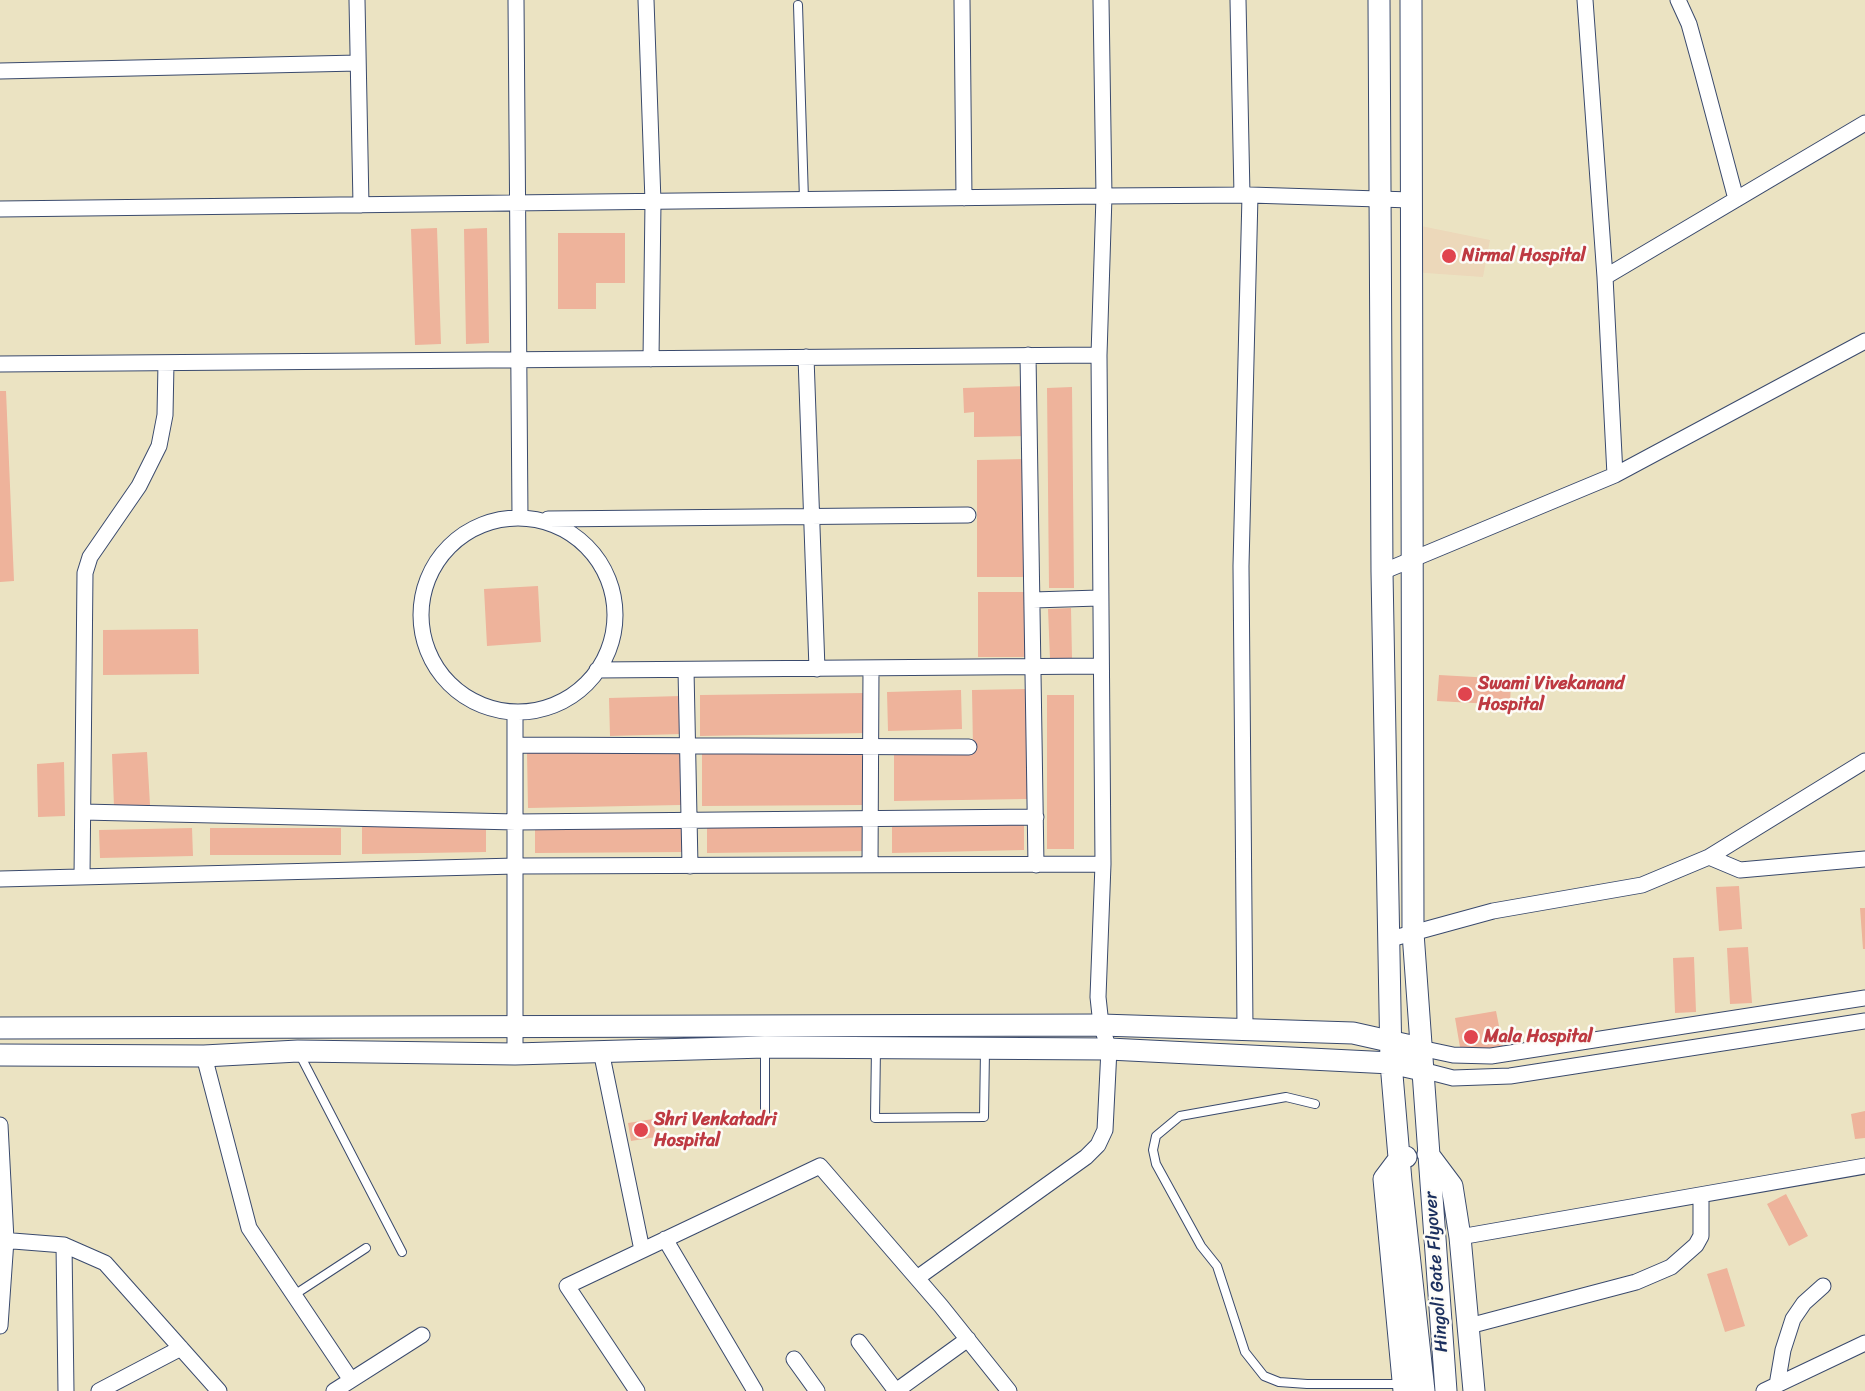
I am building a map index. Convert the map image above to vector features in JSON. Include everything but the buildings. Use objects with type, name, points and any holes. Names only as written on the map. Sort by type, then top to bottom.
[{"type":"main road","name":"Hingoli Gate Flyover","points":[[1378,0],[1382,572],[1391,1063],[1424,1391]]},
{"type":"main road","name":"Hingoli Gate Flyover","points":[[1412,0],[1413,933],[1446,1391]]},
{"type":"main road","points":[[0,1028],[765,1024],[1101,1025],[1353,1033],[1420,1048]]},
{"type":"main road","points":[[0,1055],[204,1056],[298,1051],[515,1054],[765,1047],[1109,1049],[1391,1063],[1422,1070]]},
{"type":"main road","points":[[1403,1388],[1384,1179],[1399,1159],[1428,1154],[1452,1186],[1460,1237],[1474,1391]]},
{"type":"street","points":[[357,0],[361,205]]},
{"type":"street","points":[[516,0],[520,517]]},
{"type":"street","points":[[646,0],[653,202],[651,359]]},
{"type":"street","points":[[962,0],[964,198]]},
{"type":"street","points":[[917,1278],[1098,1145],[1105,1130],[1109,1049],[1101,1025],[1098,997],[1103,864],[1099,355],[1104,196],[1101,0]]},
{"type":"street","points":[[1238,0],[1246,195],[1241,566],[1245,1028]]},
{"type":"street","points":[[1585,0],[1605,277],[1615,475]]},
{"type":"street","points":[[1678,0],[1689,24],[1736,200]]},
{"type":"street","points":[[0,71],[358,63]]},
{"type":"street","points":[[1605,277],[1865,123]]},
{"type":"street","points":[[0,209],[1246,195],[1411,200]]},
{"type":"street","points":[[1382,572],[1615,475],[1865,341]]},
{"type":"street","points":[[1028,355],[1035,667],[1036,865]]},
{"type":"street","points":[[0,364],[1099,355]]},
{"type":"street","points":[[806,357],[817,669]]},
{"type":"street","points":[[82,877],[85,573],[90,557],[139,486],[159,446],[165,415],[166,363]]},
{"type":"street","points":[[542,520],[575,535],[594,553],[606,573],[615,600],[613,639],[605,659],[578,692],[554,706],[515,713],[490,709],[459,694],[439,675],[427,654],[420,627],[421,598],[439,556],[462,534],[487,521],[520,517],[542,520],[812,515],[968,515]]},
{"type":"street","points":[[1033,600],[1100,598]]},
{"type":"street","points":[[597,670],[1100,666]]},
{"type":"street","points":[[870,865],[871,668]]},
{"type":"street","points":[[686,670],[690,866]]},
{"type":"street","points":[[515,713],[515,1054]]},
{"type":"street","points":[[516,745],[969,747]]},
{"type":"street","points":[[1387,940],[1493,911],[1642,885],[1709,856],[1865,761]]},
{"type":"street","points":[[83,812],[516,822],[689,818],[1036,817]]},
{"type":"street","points":[[1709,856],[1740,870],[1865,859]]},
{"type":"street","points":[[0,879],[516,866],[1103,864]]},
{"type":"street","points":[[1420,1048],[1453,1055],[1491,1056],[1865,998]]},
{"type":"street","points":[[1422,1070],[1453,1078],[1510,1076],[1865,1021]]},
{"type":"street","points":[[601,1051],[642,1250]]},
{"type":"street","points":[[204,1056],[249,1228],[351,1380]]},
{"type":"street","points":[[0,1125],[3,1240],[0,1326]]},
{"type":"street","points":[[637,1391],[567,1286],[820,1166],[917,1278],[1009,1391]]},
{"type":"street","points":[[1460,1237],[1865,1166]]},
{"type":"street","points":[[1469,1326],[1636,1282],[1671,1267],[1701,1236],[1701,1195]]},
{"type":"street","points":[[665,1239],[755,1391]]},
{"type":"street","points":[[3,1240],[64,1245],[105,1263],[219,1391]]},
{"type":"street","points":[[64,1245],[66,1391]]},
{"type":"street","points":[[1770,1388],[1793,1319],[1804,1303],[1823,1286]]},
{"type":"street","points":[[334,1391],[422,1335]]},
{"type":"street","points":[[859,1342],[896,1391],[968,1339]]},
{"type":"street","points":[[1770,1388],[1865,1343]]},
{"type":"street","points":[[99,1391],[181,1348]]},
{"type":"street","points":[[794,1359],[817,1391]]},
{"type":"lane","points":[[798,5],[804,200]]},
{"type":"lane","points":[[765,1024],[765,1121]]},
{"type":"lane","points":[[876,1048],[875,1118],[984,1117],[985,1048]]},
{"type":"lane","points":[[298,1051],[402,1252]]},
{"type":"lane","points":[[1315,1104],[1286,1097],[1180,1116],[1156,1136],[1153,1150],[1156,1164],[1201,1246],[1217,1266],[1245,1352],[1264,1376],[1280,1382],[1403,1388]]},
{"type":"lane","points":[[294,1295],[366,1248]]},
{"type":"shaded area","name":"Nirmal Hospital","points":[[1411,224],[1490,240],[1483,277],[1411,272]]},
{"type":"place","name":"Nirmal Hospital","points":[[1449,256]]},
{"type":"place","name":"Swami Vivekanand Hospital","points":[[1465,694]]},
{"type":"place","name":"Mala Hospital","points":[[1471,1037]]},
{"type":"place","name":"Shri Venkatadri Hospital","points":[[641,1130]]}]
